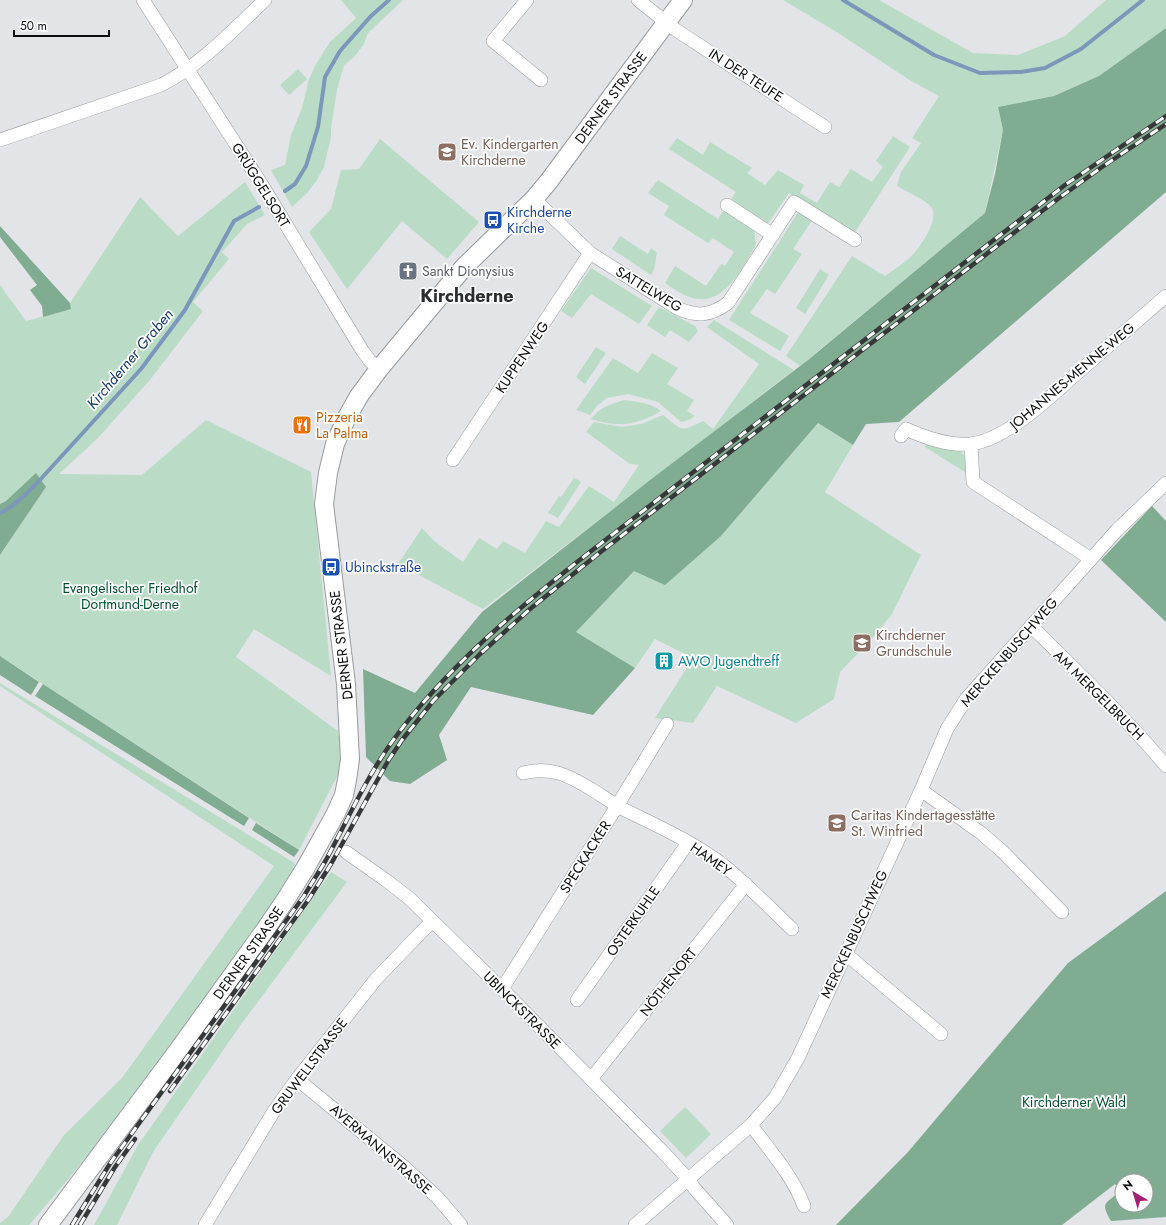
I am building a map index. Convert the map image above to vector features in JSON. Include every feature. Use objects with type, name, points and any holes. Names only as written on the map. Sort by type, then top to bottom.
[{"type":"main road","name":"DERNER STRASSE","points":[[48,1225],[178,1052],[286,900],[323,839],[344,795],[350,759],[349,716],[343,651],[328,545],[324,504],[328,473],[335,444],[346,419],[359,396],[379,369],[464,267],[534,199],[563,163],[683,0]]},
{"type":"street","name":"GRÜGGELSORT","points":[[144,0],[187,71],[262,185],[362,350],[370,361],[379,369]]},
{"type":"street","points":[[0,140],[161,85],[187,71],[199,62],[265,0]]},
{"type":"street","points":[[527,0],[493,41],[540,80]]},
{"type":"street","name":"IN DER TEUFE","points":[[638,0],[666,23],[826,127]]},
{"type":"street","name":"SATTELWEG","points":[[534,199],[590,253],[677,308],[686,312],[698,314],[707,314],[717,311],[728,304],[794,202],[855,240]]},
{"type":"street","points":[[727,206],[773,235]]},
{"type":"street","name":"KUPPENWEG","points":[[453,460],[590,253]]},
{"type":"street","name":"JOHANNES-MENNE-WEG","points":[[902,436],[906,429],[924,437],[944,442],[971,444],[987,440],[1000,434],[1014,425],[1045,400],[1166,296]]},
{"type":"street","points":[[971,444],[973,482],[1091,560]]},
{"type":"street","name":"MERCKENBUSCHWEG","points":[[638,1224],[751,1125],[775,1098],[798,1058],[921,790],[947,729],[966,699],[1117,530],[1166,483]]},
{"type":"street","name":"AM MERGELBRUCH","points":[[1031,626],[1113,706],[1166,766]]},
{"type":"street","name":"SPECKACKER","points":[[502,989],[667,724]]},
{"type":"street","name":"HAMEY","points":[[523,773],[534,770],[545,770],[559,773],[574,779],[617,806],[688,843],[721,864],[746,884],[792,929]]},
{"type":"street","points":[[921,790],[981,833],[1002,851],[1062,912]]},
{"type":"street","name":"OSTERKUHLE","points":[[577,1000],[688,843]]},
{"type":"street","name":"UBINCKSTRASSE","points":[[346,852],[409,898],[502,989],[688,1179]]},
{"type":"street","name":"NÖTHENORT","points":[[591,1079],[746,884]]},
{"type":"street","name":"GRUWELLSTRASSE","points":[[210,1223],[270,1117],[297,1079],[376,979],[432,921]]},
{"type":"street","points":[[846,954],[941,1034]]},
{"type":"street","name":"AVERMANNSTRASSE","points":[[297,1079],[403,1166],[437,1197],[461,1225]]},
{"type":"street","points":[[751,1125],[792,1181],[804,1206]]},
{"type":"street","points":[[688,1179],[727,1225]]},
{"type":"green space","points":[[341,0],[403,0],[368,33],[364,44],[355,56],[344,65],[337,90],[331,137],[324,167],[317,180],[307,193],[292,207],[271,170],[285,165],[291,135],[302,108],[309,79],[316,64],[330,42],[356,18]]},
{"type":"green space","points":[[783,0],[879,0],[973,53],[1018,55],[1065,36],[1106,0],[1166,0],[1166,28],[1099,76],[1054,96],[998,107],[1003,130],[985,213],[800,366],[786,356],[852,256],[885,276],[903,264],[915,252],[927,234],[933,217],[931,207],[897,186],[901,172],[921,143],[912,138],[939,96],[911,81],[835,31]]},
{"type":"green space","points":[[1166,28],[1166,192],[899,422],[866,424],[853,445],[818,423],[721,536],[665,585],[634,571],[576,632],[635,668],[593,715],[471,687],[439,735],[447,760],[410,784],[390,781],[366,757],[363,669],[415,693],[482,612],[654,477],[808,360],[985,213],[995,174],[1003,130],[998,107],[1054,96],[1099,76]]},
{"type":"green space","points":[[298,69],[307,79],[289,95],[280,85]]},
{"type":"green space","points":[[893,136],[910,147],[855,232],[789,193],[767,225],[731,199],[736,192],[669,149],[677,138],[703,155],[710,142],[752,168],[747,173],[765,185],[778,170],[804,185],[800,193],[817,203],[830,182],[839,187],[851,169],[872,182],[883,167],[876,161]]},
{"type":"green space","points":[[380,139],[479,222],[447,259],[402,221],[347,289],[309,232],[331,209],[341,170],[359,169]]},
{"type":"green space","points":[[658,180],[718,219],[724,210],[754,230],[756,245],[737,275],[722,292],[712,297],[701,299],[689,297],[680,293],[665,283],[675,266],[706,286],[721,264],[725,266],[734,252],[713,238],[708,243],[664,215],[669,206],[648,193]]},
{"type":"green space","name":"Evangelischer Friedhof Dortmund-Derne","points":[[245,182],[265,215],[247,224],[222,252],[229,259],[193,302],[203,311],[149,381],[97,439],[59,474],[142,475],[206,420],[311,472],[331,676],[254,629],[236,657],[338,731],[343,765],[299,850],[0,656],[0,555],[46,487],[0,504],[0,285],[26,321],[71,309],[70,303],[140,197],[178,236]]},
{"type":"green space","points":[[799,211],[813,219],[793,249],[802,254],[775,294],[767,289],[750,313],[789,336],[780,351],[729,320]]},
{"type":"green space","points":[[0,226],[70,303],[71,309],[43,317],[42,306],[30,290],[37,285],[0,237]]},
{"type":"green space","points":[[620,236],[648,254],[651,248],[657,253],[655,267],[651,275],[612,249]]},
{"type":"green space","points":[[591,268],[652,306],[639,324],[591,294],[572,318],[561,311]]},
{"type":"green space","points":[[820,269],[829,275],[805,314],[796,308]]},
{"type":"green space","points":[[659,307],[695,326],[698,331],[689,342],[670,330],[665,337],[647,325]]},
{"type":"green space","points":[[714,320],[794,370],[483,609],[398,564],[422,528],[434,541],[463,562],[479,538],[497,549],[503,541],[525,553],[546,521],[559,527],[589,486],[614,502],[639,465],[630,464],[586,432],[594,422],[622,427],[641,424],[663,415],[678,427],[690,427],[703,421],[713,429],[759,364],[707,327]]},
{"type":"green space","points":[[596,347],[606,353],[585,384],[576,377]]},
{"type":"green space","points":[[652,353],[678,368],[667,384],[694,400],[687,411],[695,416],[689,420],[681,422],[658,402],[628,394],[607,398],[597,406],[590,415],[576,410],[613,358],[638,373]]},
{"type":"green space","points":[[624,400],[639,402],[657,408],[661,411],[652,416],[628,424],[610,424],[591,419],[602,409]]},
{"type":"green space","points":[[818,423],[853,445],[825,492],[921,555],[892,614],[871,640],[840,672],[834,699],[796,723],[717,686],[693,723],[655,718],[693,658],[655,639],[635,668],[576,632],[634,571],[721,536]]},
{"type":"green space","points":[[927,444],[949,447],[960,451],[964,454],[967,461],[968,474],[925,447]]},
{"type":"green space","points":[[36,473],[46,487],[0,555],[0,504],[6,501]]},
{"type":"green space","points":[[574,478],[581,482],[558,518],[548,513],[559,496],[561,497]]},
{"type":"green space","points":[[1152,506],[1166,521],[1166,622],[1101,560]]},
{"type":"green space","points":[[0,656],[39,682],[31,695],[0,675]]},
{"type":"green space","points":[[0,683],[293,862],[296,866],[272,908],[137,1094],[29,1225],[0,1225],[0,1223],[8,1217],[64,1135],[122,1078],[274,866],[0,686]]},
{"type":"green space","points":[[43,684],[249,818],[244,826],[35,696]]},
{"type":"green space","points":[[256,823],[299,850],[294,857],[252,830]]},
{"type":"green space","points":[[331,872],[347,882],[242,1023],[153,1152],[117,1225],[94,1225],[138,1145]]},
{"type":"green space","name":"Kirchderner Wald","points":[[1166,891],[1166,1217],[1111,1221],[1105,1207],[1108,1201],[1114,1196],[1114,1213],[1154,1213],[1154,1173],[1114,1173],[1114,1185],[1062,1225],[836,1225],[908,1152],[1068,963]]},
{"type":"green space","points":[[685,1107],[711,1134],[686,1158],[660,1131]]},
{"type":"waterway","name":"Kirchderner Graben","points":[[285,191],[295,184],[306,166],[318,127],[325,77],[340,51],[371,16],[389,0]]},
{"type":"waterway","name":"Kirchderner Graben","points":[[843,0],[934,55],[980,73],[1021,72],[1045,68],[1081,49],[1143,0]]},
{"type":"waterway","name":"Kirchderner Graben","points":[[0,513],[16,503],[39,481],[141,369],[185,310],[234,221],[259,207]]},
{"type":"railway","points":[[72,1225],[111,1162],[304,896],[326,860],[366,783],[384,753],[415,713],[460,664],[508,618],[586,555],[1065,185],[1166,116]]},
{"type":"railway","points":[[170,1091],[309,899],[331,864],[388,761],[402,740],[434,700],[480,654],[530,609],[598,554],[1059,198],[1166,124]]},
{"type":"railway","points":[[80,1225],[115,1167],[135,1139]]},
{"type":"place","name":"Ev. Kindergarten Kirchderne","points":[[447,152]]},
{"type":"place","name":"Kirchderne Kirche","points":[[493,220]]},
{"type":"place","name":"Sankt Dionysius","points":[[408,271]]},
{"type":"place","name":"Pizzeria La Palma","points":[[302,425]]},
{"type":"place","name":"Ubinckstraße","points":[[331,567]]},
{"type":"place","name":"Kirchderner Grundschule","points":[[862,643]]},
{"type":"place","name":"AWO Jugendtreff","points":[[664,661]]},
{"type":"place","name":"Caritas Kindertagesstätte St. Winfried","points":[[837,823]]},
{"type":"district","name":"Kirchderne","points":[[467,296]]}]
